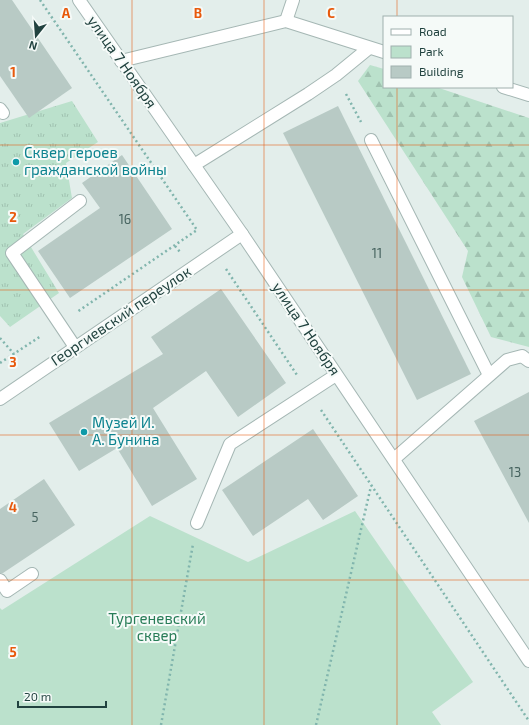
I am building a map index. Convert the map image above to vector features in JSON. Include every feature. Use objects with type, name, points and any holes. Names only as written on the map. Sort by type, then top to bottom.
[{"type":"street","name":"улица 7 Ноября","points":[[79,0],[242,234],[529,661]]},
{"type":"street","points":[[286,20],[293,0]]},
{"type":"street","points":[[121,61],[286,20],[383,52]]},
{"type":"street","points":[[194,165],[308,94],[336,75],[369,48]]},
{"type":"street","points":[[506,88],[529,95]]},
{"type":"street","points":[[371,140],[489,376]]},
{"type":"street","points":[[75,347],[12,253],[80,202]]},
{"type":"street","name":"Георгиевский переулок","points":[[0,399],[242,234]]},
{"type":"street","points":[[394,460],[507,360],[522,356],[529,361]]},
{"type":"street","points":[[197,523],[230,444],[336,374]]},
{"type":"street","points":[[0,580],[7,591],[32,574]]},
{"type":"path","points":[[0,364],[176,246],[197,230],[40,0]]},
{"type":"path","points":[[336,75],[371,140]]},
{"type":"path","points":[[176,246],[190,269]]},
{"type":"path","points":[[224,266],[529,721]]},
{"type":"path","points":[[0,338],[14,354]]},
{"type":"path","points":[[316,725],[372,486]]},
{"type":"path","points":[[161,725],[197,523]]},
{"type":"green space","points":[[370,65],[383,69],[383,88],[439,88],[529,118],[529,347],[491,337],[462,277],[468,251],[358,81]]},
{"type":"green space","points":[[72,101],[98,142],[66,163],[72,198],[23,234],[59,293],[10,327],[0,316],[0,123]]},
{"type":"green space","name":"Тургеневский сквер","points":[[355,511],[473,682],[432,712],[441,725],[0,725],[0,608],[2,610],[150,516],[248,562]]},
{"type":"building","points":[[0,0],[12,0],[72,88],[29,118],[0,76]]},
{"type":"building","points":[[338,106],[471,374],[417,400],[283,133]]},
{"type":"building","points":[[122,155],[172,229],[70,298],[38,251],[100,208],[82,183]]},
{"type":"building","points":[[221,289],[286,383],[238,417],[206,371],[153,408],[197,479],[152,506],[117,448],[79,471],[49,423],[163,354],[151,337]]},
{"type":"building","points":[[529,392],[529,523],[474,421]]},
{"type":"building","points":[[313,429],[358,496],[323,520],[308,499],[253,536],[222,490]]},
{"type":"building","points":[[44,479],[75,525],[3,573],[0,573],[0,509]]},
{"type":"place","name":"Сквер героев гражданской войны","points":[[16,162]]},
{"type":"place","name":"Музей И. А. Бунина","points":[[84,432]]}]
